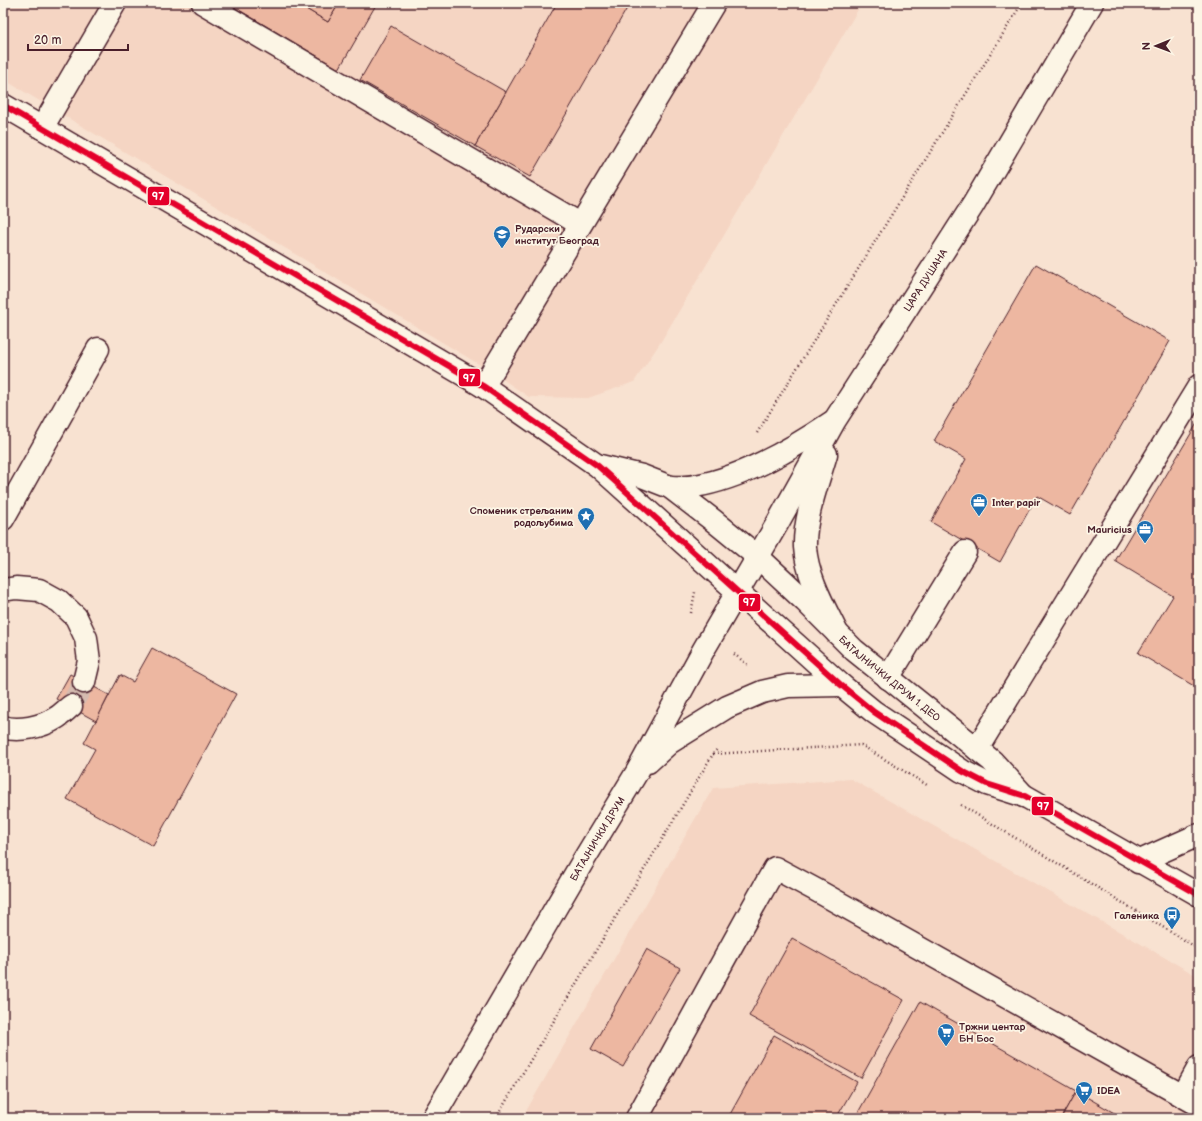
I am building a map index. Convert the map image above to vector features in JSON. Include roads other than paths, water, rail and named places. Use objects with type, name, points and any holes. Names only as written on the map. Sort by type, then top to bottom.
[{"type":"street","points":[[42,128],[116,3]]},
{"type":"street","points":[[203,3],[580,224]]},
{"type":"street","points":[[482,386],[492,372],[714,3]]},
{"type":"street","name":"ЦАРА ДУШАНА","points":[[758,557],[835,420],[973,205],[1092,3]]},
{"type":"street","points":[[3,105],[482,386],[598,466],[642,476],[670,487],[694,486],[729,477],[785,452],[835,420]]},
{"type":"street","points":[[3,518],[98,349]]},
{"type":"street","points":[[977,749],[1199,386]]},
{"type":"street","points":[[835,420],[807,521],[805,547],[810,572],[825,609],[837,633]]},
{"type":"street","name":"БАТАЈНИЧКИ ДРУМ 1. ДЕО","points":[[598,466],[841,685],[874,712],[962,771],[987,784],[1025,796],[1199,896]]},
{"type":"street","name":"БАТАЈНИЧКИ ДРУМ 1. ДЕО","points":[[670,487],[758,557],[854,650],[992,761],[1025,796]]},
{"type":"street","points":[[888,678],[965,552]]},
{"type":"street","name":"БАТАЈНИЧКИ ДРУМ","points":[[433,1118],[636,772],[758,557]]},
{"type":"street","points":[[3,590],[16,588],[39,590],[60,601],[76,617],[86,638],[89,661],[84,682]]},
{"type":"street","points":[[636,772],[669,743],[727,707],[762,692],[788,686],[841,685]]},
{"type":"street","points":[[3,727],[10,729],[33,728],[55,719],[71,706]]},
{"type":"street","points":[[1138,862],[1199,835]]},
{"type":"street","points":[[637,1118],[775,868],[1191,1101],[1199,1067]]},
{"type":"tunnel","points":[[71,706],[84,682]]},
{"type":"place","name":"Рударски институт Београд","points":[[502,249]]},
{"type":"place","name":"Inter papir","points":[[979,517]]},
{"type":"place","name":"Споменик стрељаним родољубима","points":[[586,531]]},
{"type":"place","name":"Mauricius","points":[[1145,544]]},
{"type":"place","name":"Галеника","points":[[1172,930]]},
{"type":"place","name":"Тржни центар БН Бос","points":[[946,1047]]},
{"type":"place","name":"IDEA","points":[[1084,1105]]}]
